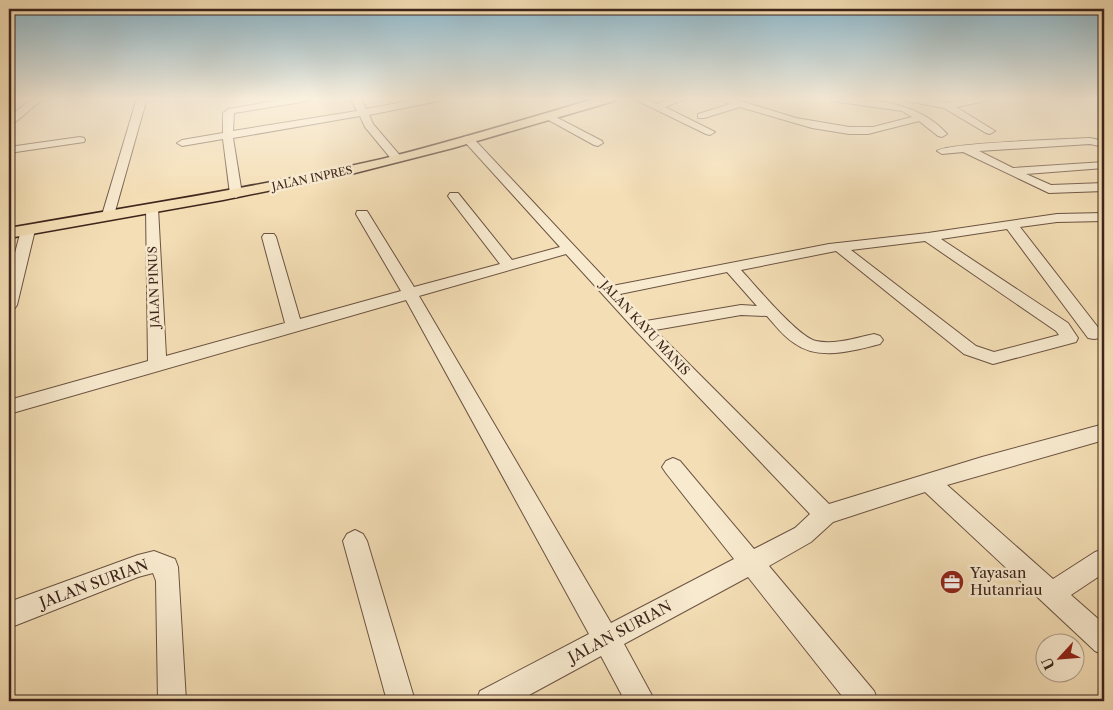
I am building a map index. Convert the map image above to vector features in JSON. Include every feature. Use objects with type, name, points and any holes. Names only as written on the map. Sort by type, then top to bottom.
[{"type":"main road","name":"JALAN INPRES","points":[[9,233],[236,194],[397,159],[495,131]]},
{"type":"street","points":[[108,215],[132,131]]},
{"type":"street","points":[[228,131],[236,194]]},
{"type":"street","points":[[182,143],[256,131]]},
{"type":"street","points":[[374,131],[397,159]]},
{"type":"street","points":[[575,131],[598,144]]},
{"type":"street","points":[[938,131],[942,134]]},
{"type":"street","name":"JALAN KAYU MANIS","points":[[468,139],[571,248],[642,327],[825,515]]},
{"type":"street","points":[[9,150],[80,140]]},
{"type":"street","points":[[942,151],[1102,142]]},
{"type":"street","points":[[964,149],[1053,190],[1104,185]]},
{"type":"street","points":[[1011,171],[1104,165]]},
{"type":"street","points":[[1073,167],[1104,185]]},
{"type":"street","points":[[454,196],[509,266]]},
{"type":"street","name":"JALAN PINUS","points":[[152,208],[157,365]]},
{"type":"street","points":[[362,214],[410,294],[641,701]]},
{"type":"street","points":[[609,291],[839,247],[928,237],[1057,218],[1104,218]]},
{"type":"street","points":[[1010,224],[1094,334]]},
{"type":"street","points":[[9,305],[28,230]]},
{"type":"street","points":[[269,237],[294,327]]},
{"type":"street","points":[[839,247],[970,350],[993,358],[1070,338],[1062,327],[928,237]]},
{"type":"street","points":[[9,407],[571,248]]},
{"type":"street","points":[[730,267],[799,339],[812,346],[825,347],[874,340]]},
{"type":"street","points":[[642,327],[741,310],[772,311]]},
{"type":"street","points":[[825,515],[982,465],[1104,432]]},
{"type":"street","points":[[673,467],[864,701]]},
{"type":"street","points":[[930,482],[1104,642]]},
{"type":"street","name":"JALAN SURIAN","points":[[490,701],[803,535],[825,515]]},
{"type":"street","points":[[355,541],[401,701]]},
{"type":"street","points":[[1052,593],[1104,560]]},
{"type":"street","name":"JALAN SURIAN","points":[[9,615],[138,566],[154,562],[166,567],[172,701]]},
{"type":"place","name":"Yayasan Hutanriau","points":[[952,582]]}]
